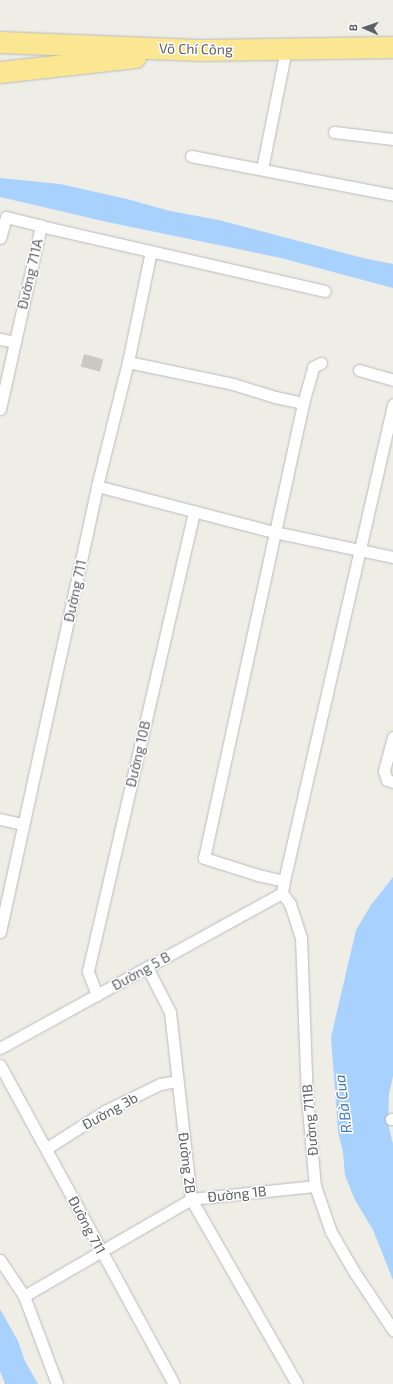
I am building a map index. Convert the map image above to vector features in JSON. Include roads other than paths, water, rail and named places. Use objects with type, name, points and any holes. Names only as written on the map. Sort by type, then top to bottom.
[{"type":"highway","name":"Võ Chí Công","points":[[0,42],[200,50],[393,47]]},
{"type":"highway","points":[[0,72],[200,50]]},
{"type":"street","points":[[262,169],[286,49]]},
{"type":"street","points":[[334,132],[393,139]]},
{"type":"street","points":[[191,156],[393,195]]},
{"type":"street","points":[[0,238],[3,216],[42,226]]},
{"type":"street","name":"Đường 711A","points":[[0,409],[42,226],[324,291]]},
{"type":"street","name":"Đường 711","points":[[0,932],[22,824],[64,645],[97,486],[128,362],[151,251]]},
{"type":"street","points":[[0,339],[15,342]]},
{"type":"street","points":[[128,362],[233,384],[274,397],[303,402]]},
{"type":"street","points":[[284,881],[258,875],[204,858],[303,402],[313,367],[321,363]]},
{"type":"street","points":[[359,370],[393,380]]},
{"type":"street","points":[[282,893],[393,404]]},
{"type":"street","points":[[97,486],[274,532],[360,552],[393,557]]},
{"type":"street","name":"Đường 10B","points":[[97,995],[88,971],[194,511]]},
{"type":"street","points":[[393,737],[384,771],[387,780],[393,782]]},
{"type":"street","points":[[0,818],[22,824]]},
{"type":"street","name":"Đường 5 B","points":[[0,1048],[282,893]]},
{"type":"street","name":"Đường 711B","points":[[282,893],[290,904],[301,937],[307,1097],[315,1186],[331,1232],[355,1273],[393,1330]]},
{"type":"street","name":"Đường 2B","points":[[147,967],[170,1012],[191,1199],[298,1384]]},
{"type":"street","name":"Đường 711","points":[[0,1065],[47,1148],[174,1384]]},
{"type":"street","name":"Đường 3b","points":[[47,1148],[105,1111],[160,1084],[177,1081]]},
{"type":"street","name":"Đường 1B","points":[[24,1296],[191,1199],[315,1186]]},
{"type":"street","points":[[0,1260],[24,1296],[57,1384]]},
{"type":"water","points":[[0,178],[60,184],[127,199],[170,211],[219,220],[363,258],[393,264],[393,288],[281,258],[107,222],[0,197]]},
{"type":"water","name":"R.Bà Cua","points":[[393,877],[393,1076],[389,1094],[388,1123],[393,1144],[393,1280],[373,1230],[355,1200],[345,1175],[343,1153],[338,1132],[331,1037],[356,930],[371,905]]},
{"type":"water","points":[[0,1309],[18,1341],[25,1361],[38,1384],[5,1384],[0,1371]]}]
